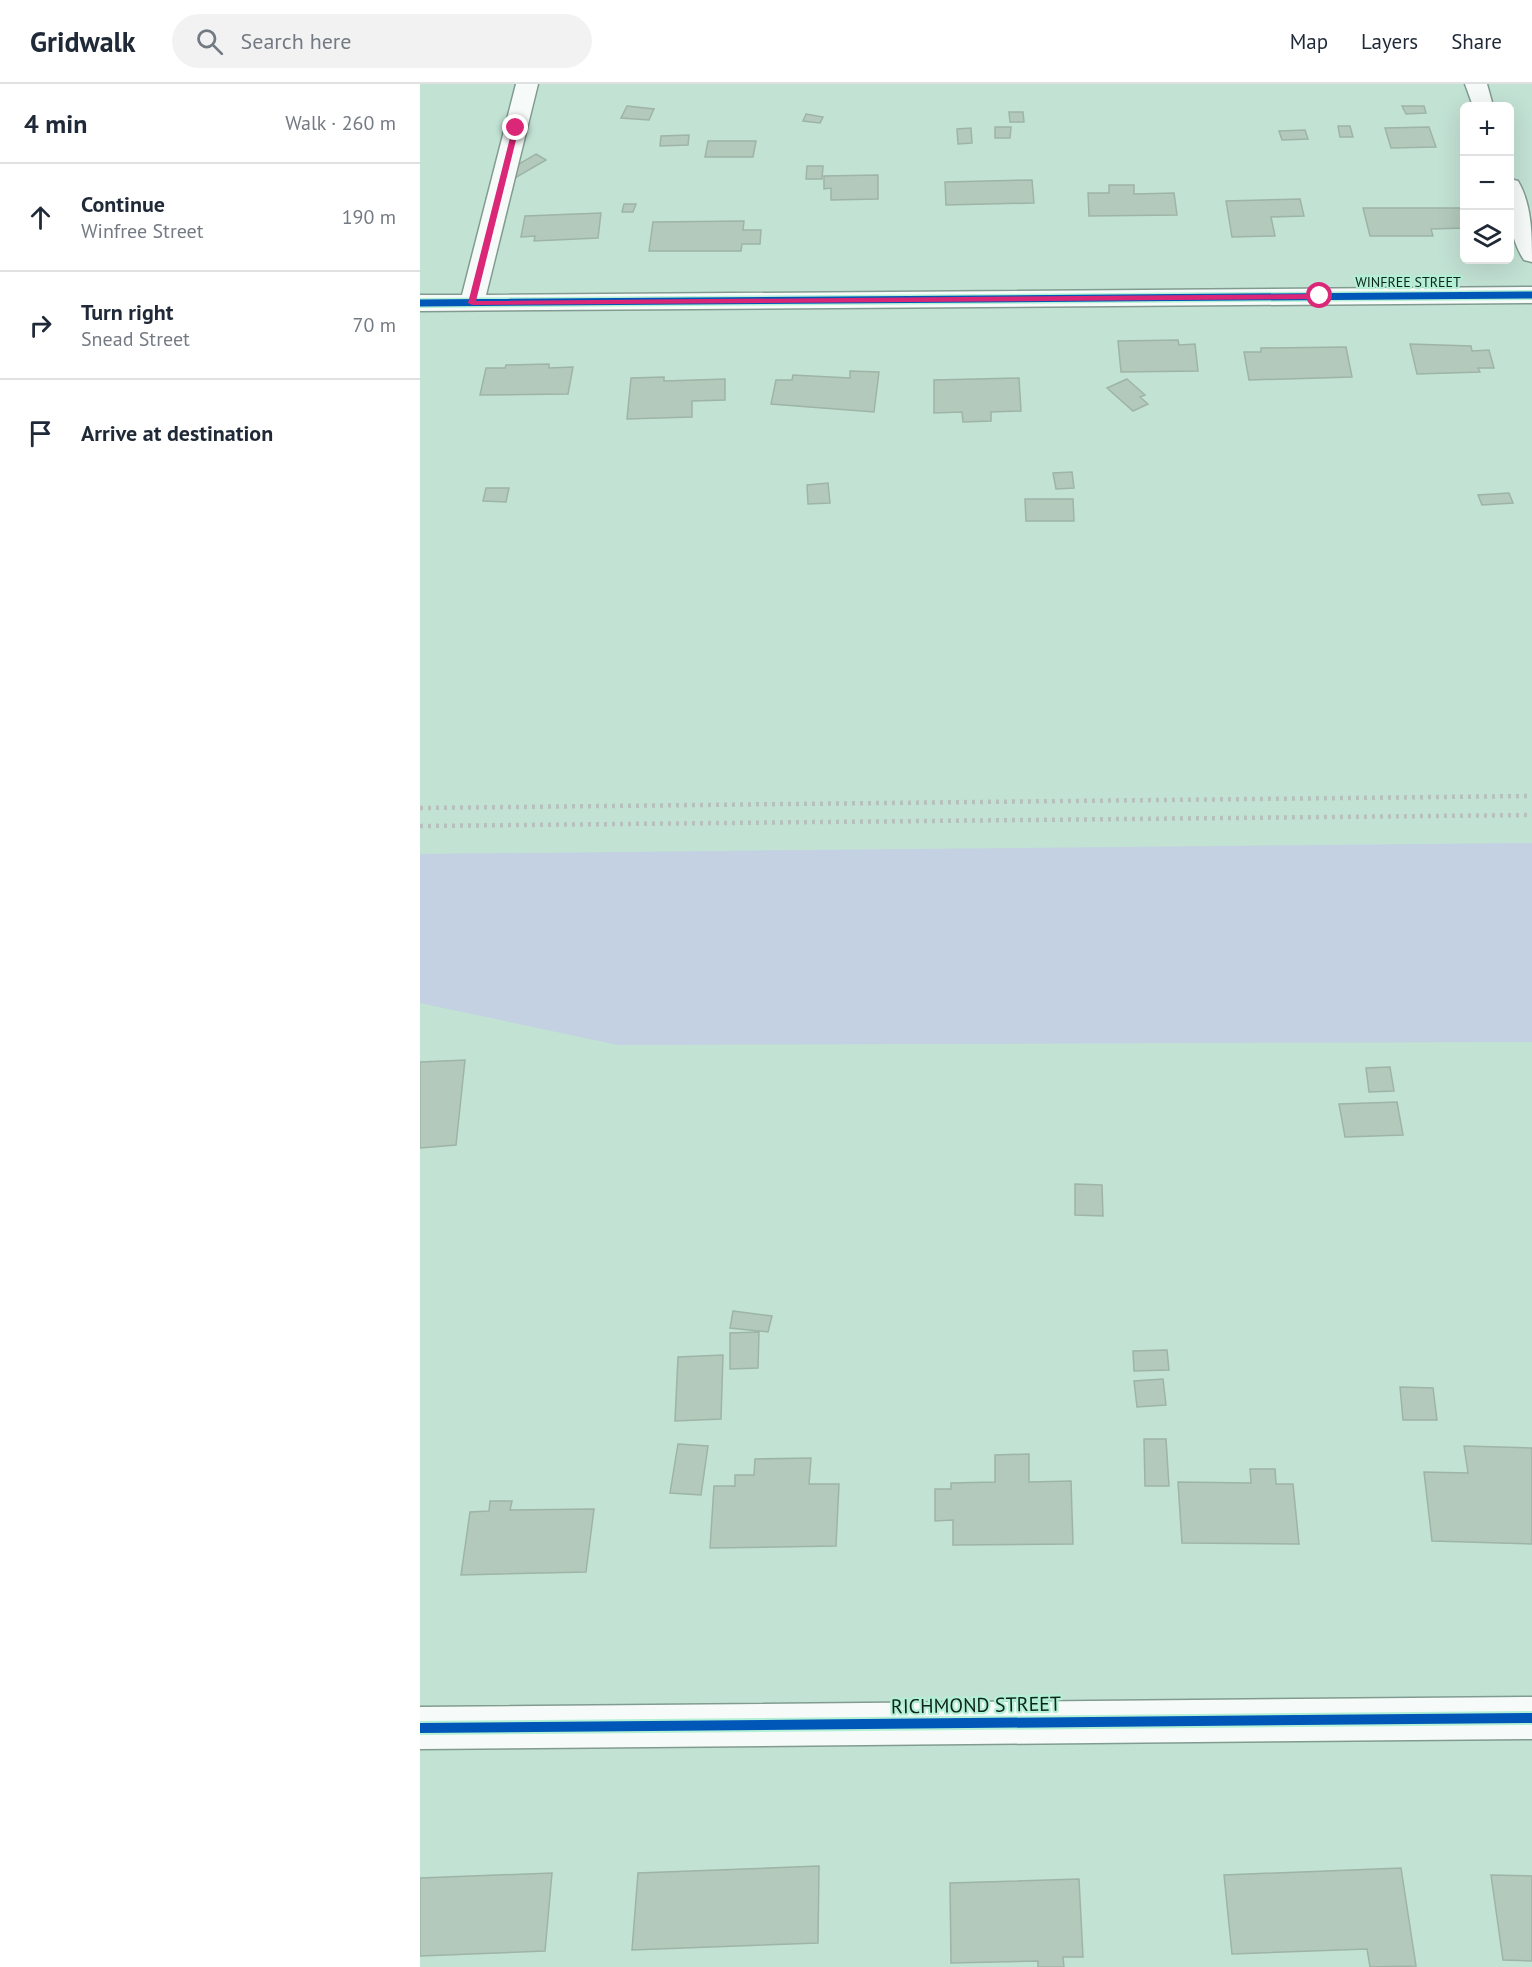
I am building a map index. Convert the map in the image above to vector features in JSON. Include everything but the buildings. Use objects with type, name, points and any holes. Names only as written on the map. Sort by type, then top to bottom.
[{"type":"street","points":[[472,303],[526,84]]},
{"type":"street","points":[[1476,84],[1483,102]]},
{"type":"street","points":[[1514,201],[1532,255]]},
{"type":"street","name":"WINFREE STREET","points":[[420,303],[1532,295]]},
{"type":"street","name":"RICHMOND STREET","points":[[420,1728],[1532,1718]]},
{"type":"shaded area","points":[[1532,843],[1532,1042],[618,1045],[420,1003],[420,854]]},
{"type":"railway","points":[[420,808],[1532,796]]},
{"type":"railway","points":[[420,826],[1532,815]]},
{"type":"cycle path","points":[[420,303],[1532,295]]},
{"type":"cycle path","points":[[420,1728],[1532,1718]]},
{"type":"route","points":[[516,128],[472,303],[1320,296]]}]
